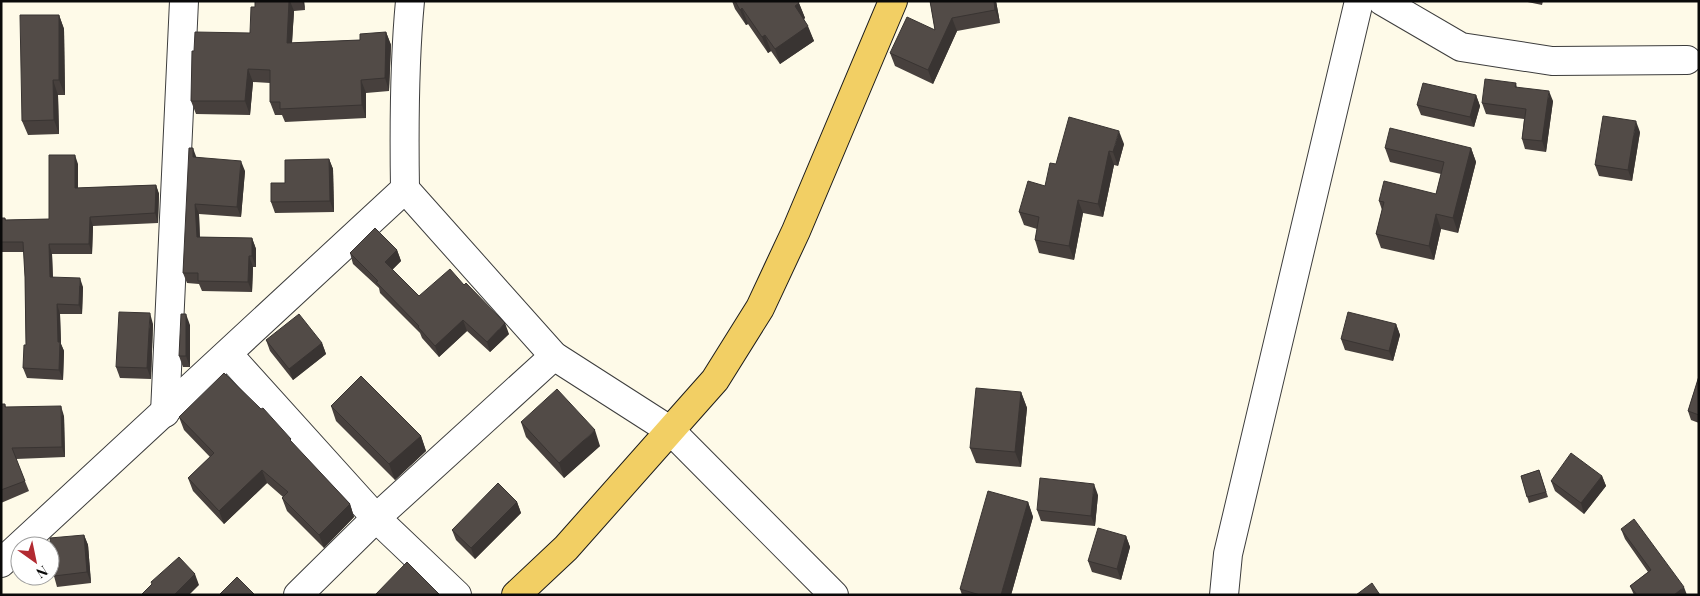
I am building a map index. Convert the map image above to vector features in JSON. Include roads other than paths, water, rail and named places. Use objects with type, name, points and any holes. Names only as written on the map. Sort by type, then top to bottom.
[{"type":"main road","points":[[516,595],[566,548],[715,380],[760,308],[796,231],[893,1]]},
{"type":"street","points":[[165,413],[184,1]]},
{"type":"street","points":[[410,1],[406,34],[404,104],[405,189],[554,356],[671,431],[834,595]]},
{"type":"street","points":[[1224,595],[1228,554],[1359,1]]},
{"type":"street","points":[[1382,1],[1461,47],[1552,61],[1687,60]]},
{"type":"street","points":[[1,564],[405,189]]},
{"type":"street","points":[[228,354],[376,518],[457,595]]},
{"type":"street","points":[[298,595],[376,518],[554,356]]}]
